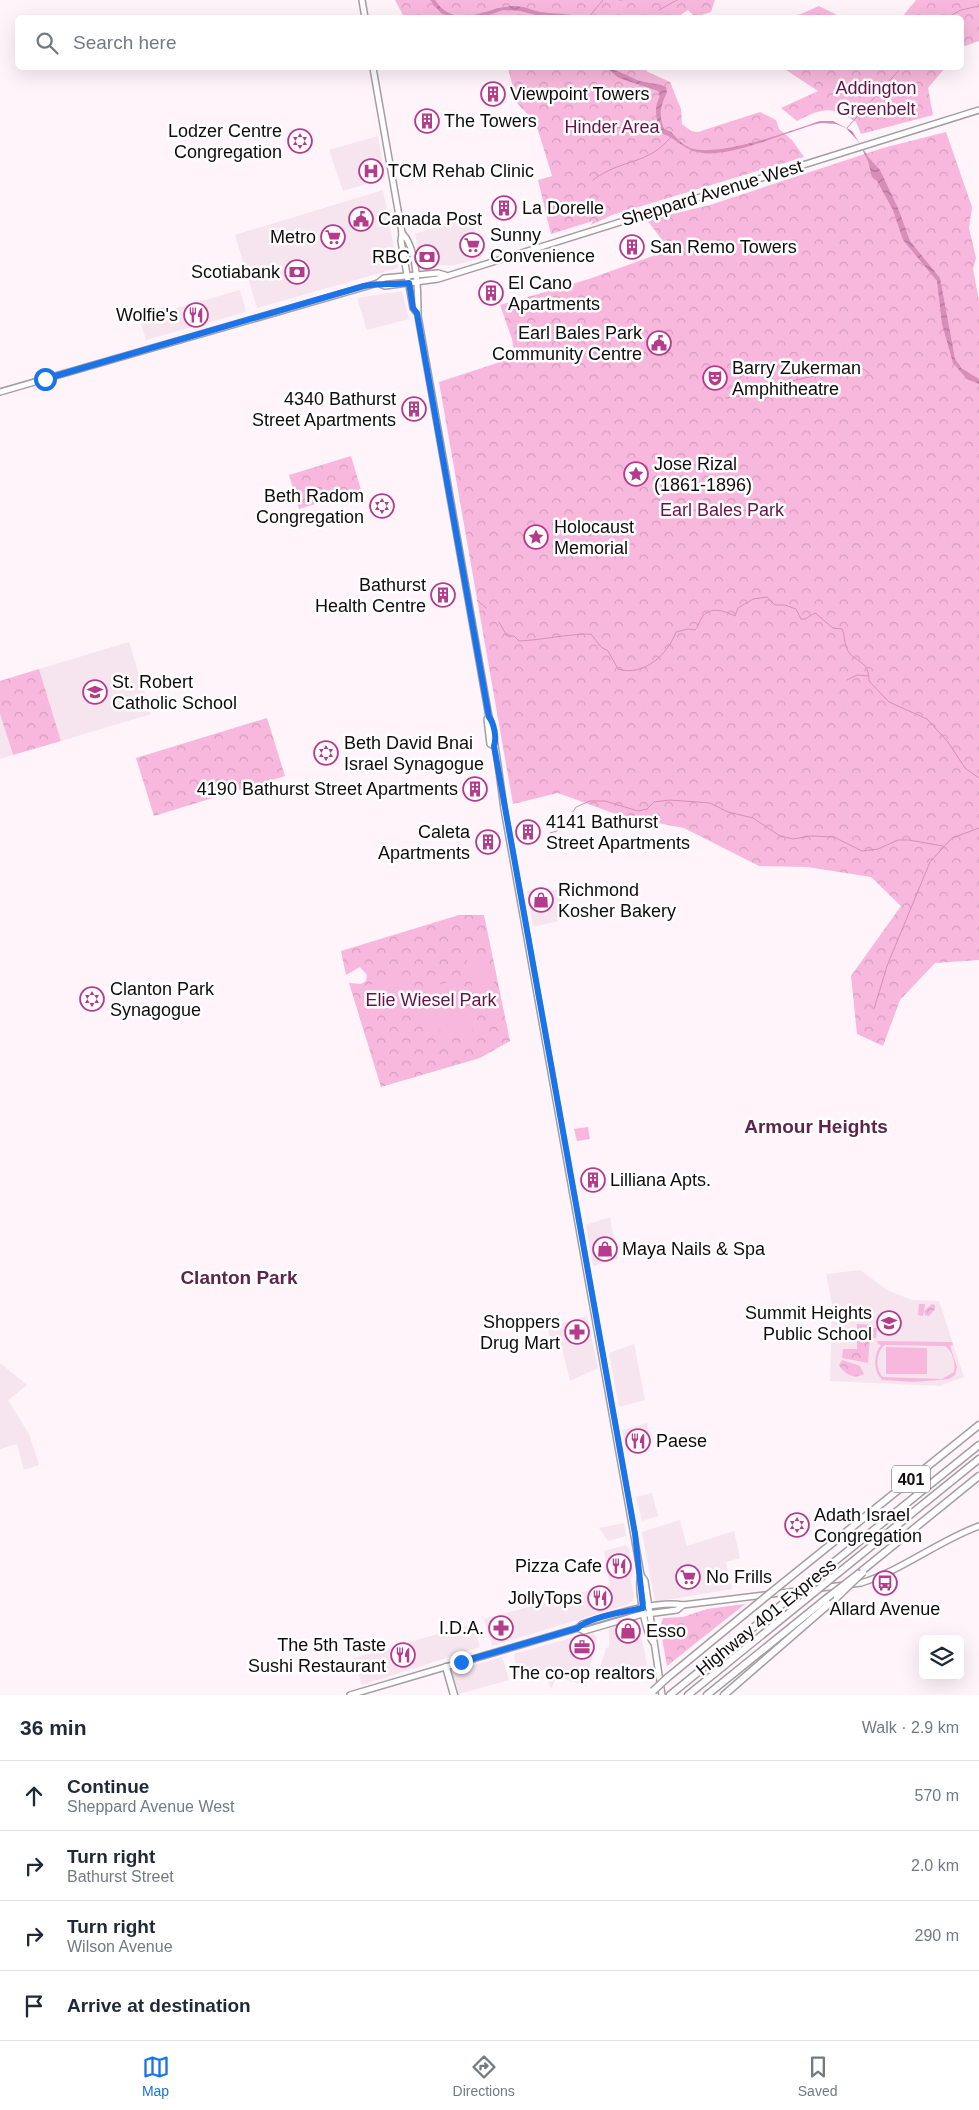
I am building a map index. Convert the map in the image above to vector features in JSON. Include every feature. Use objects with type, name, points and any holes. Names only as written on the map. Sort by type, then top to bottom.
[{"type":"highway","name":"401","points":[[650,1693],[979,1425]]},
{"type":"highway","name":"Highway 401 Express","points":[[671,1694],[979,1445]]},
{"type":"highway","name":"Highway 401 Express","points":[[688,1695],[979,1459]]},
{"type":"highway","name":"401","points":[[708,1695],[979,1476]]},
{"type":"highway","points":[[724,1695],[837,1598],[861,1573]]},
{"type":"highway","points":[[446,1667],[454,1695]]},
{"type":"main road","points":[[362,0],[364,15]]},
{"type":"main road","points":[[373,70],[413,308],[417,313],[489,717],[487,719],[488,734],[490,744],[494,746],[641,1575],[645,1581],[662,1695]]},
{"type":"main road","name":"Sheppard Avenue West","points":[[378,283],[385,286],[438,279],[445,275],[979,110]]},
{"type":"main road","points":[[402,233],[409,239],[416,275],[420,308],[417,313]]},
{"type":"main road","name":"Sheppard Avenue West","points":[[0,392],[378,283],[384,278],[438,272],[445,275]]},
{"type":"main road","points":[[350,1695],[578,1628],[582,1624],[597,1620],[650,1611],[676,1604],[683,1606],[862,1583],[883,1576],[950,1538],[979,1526]]},
{"type":"main road","points":[[641,1575],[639,1582],[648,1636],[653,1642]]},
{"type":"shaded area","points":[[378,136],[385,178],[343,191],[329,150]]},
{"type":"shaded area","points":[[383,190],[398,268],[257,308],[235,235]]},
{"type":"shaded area","points":[[472,215],[481,258],[455,265],[421,265],[415,234]]},
{"type":"shaded area","points":[[240,290],[246,312],[146,340],[138,314],[168,305],[170,310]]},
{"type":"shaded area","points":[[402,291],[409,319],[367,330],[357,298]]},
{"type":"shaded area","name":"St. Robert Catholic School","points":[[129,642],[151,714],[61,741],[39,669]]},
{"type":"shaded area","points":[[0,714],[13,755],[0,759]]},
{"type":"shaded area","points":[[560,890],[565,914],[557,916],[558,921],[533,927],[527,891]]},
{"type":"shaded area","points":[[610,1217],[617,1259],[593,1266],[586,1225]]},
{"type":"shaded area","name":"Summit Heights Public School","points":[[860,1270],[887,1290],[912,1300],[939,1301],[964,1377],[939,1386],[830,1381],[832,1304],[826,1274]]},
{"type":"shaded area","points":[[587,1316],[598,1368],[570,1381],[561,1345],[553,1347],[547,1327]]},
{"type":"shaded area","points":[[634,1344],[645,1400],[619,1407],[609,1353]]},
{"type":"shaded area","points":[[0,1363],[27,1385],[8,1400],[29,1434],[39,1465],[24,1470],[17,1444],[0,1449]]},
{"type":"shaded area","points":[[647,1423],[651,1445],[627,1451],[622,1430]]},
{"type":"shaded area","points":[[652,1493],[658,1516],[642,1521],[636,1497]]},
{"type":"shaded area","points":[[680,1520],[687,1546],[734,1531],[740,1558],[726,1562],[732,1589],[655,1602],[642,1532]]},
{"type":"shaded area","points":[[624,1523],[626,1536],[608,1541],[599,1528]]},
{"type":"shaded area","points":[[626,1545],[629,1549],[633,1573],[631,1579],[634,1596],[632,1601],[626,1605],[492,1646],[484,1619],[610,1585],[604,1551]]},
{"type":"shaded area","points":[[637,1617],[648,1668],[626,1680],[617,1665],[599,1671],[606,1648],[609,1647],[609,1625]]},
{"type":"shaded area","points":[[473,1624],[480,1647],[362,1685],[354,1658]]},
{"type":"shaded area","points":[[592,1632],[597,1637],[585,1686],[557,1676],[551,1689],[544,1670],[517,1677],[514,1654]]},
{"type":"shaded area","points":[[502,1657],[509,1680],[459,1694],[452,1671]]},
{"type":"green space","points":[[395,0],[715,0],[711,12],[701,15],[693,15],[688,10],[680,15],[403,15]]},
{"type":"green space","points":[[916,0],[979,0],[979,41],[964,46],[964,15],[904,15]]},
{"type":"green space","points":[[819,6],[837,15],[796,15]]},
{"type":"green space","name":"Hinder Area","points":[[509,70],[646,70],[670,82],[681,109],[682,124],[691,131],[698,132],[760,112],[776,120],[779,129],[792,140],[804,157],[612,215],[591,225],[593,221],[551,234],[538,180],[552,176],[538,130],[531,118],[517,103]]},
{"type":"green space","name":"Addington Greenbelt","points":[[786,70],[943,70],[928,88],[933,115],[861,134],[856,122],[840,113],[827,110],[820,111],[797,121],[781,108],[818,91]]},
{"type":"green space","name":"Earl Bales Park","points":[[946,132],[972,207],[969,228],[976,258],[973,269],[979,301],[979,960],[935,963],[900,1000],[883,1046],[857,1034],[851,976],[901,906],[871,877],[807,867],[759,866],[684,828],[621,816],[558,793],[513,804],[439,382],[515,357],[512,339],[500,305],[589,279],[661,253],[663,241],[647,220],[710,205],[883,148]]},
{"type":"green space","points":[[351,456],[361,490],[299,509],[289,475]]},
{"type":"green space","points":[[39,669],[61,741],[13,755],[0,714],[0,681]]},
{"type":"green space","points":[[267,718],[285,776],[154,816],[136,758]]},
{"type":"green space","name":"Elie Wiesel Park","points":[[459,915],[484,915],[510,1041],[480,1058],[381,1087],[349,983],[361,984],[366,981],[367,975],[360,967],[346,975],[341,951]]},
{"type":"green space","points":[[488,954],[498,1002],[476,1006],[467,959]]},
{"type":"green space","points":[[395,978],[401,981],[409,1013],[392,1015],[379,1012],[368,1003],[364,996],[361,987]]},
{"type":"green space","points":[[455,980],[460,983],[474,1035],[442,1032],[421,1019],[410,1001],[408,994]]},
{"type":"green space","points":[[588,1127],[590,1139],[577,1141],[574,1129]]},
{"type":"green space","points":[[919,1304],[925,1304],[923,1316],[918,1315]]},
{"type":"green space","points":[[932,1304],[935,1305],[935,1309],[929,1316],[925,1315],[924,1311]]},
{"type":"green space","points":[[857,1324],[874,1325],[874,1328],[877,1328],[876,1338],[870,1338],[868,1363],[842,1358],[843,1349],[857,1349]]},
{"type":"green space","points":[[877,1341],[952,1342],[953,1345],[950,1346],[957,1367],[955,1375],[949,1379],[914,1382],[883,1380],[877,1373],[875,1363],[878,1349],[881,1345]],"holes":[[[885,1345],[945,1346],[954,1361],[954,1372],[942,1379],[883,1377],[880,1374],[878,1356]]]},
{"type":"green space","points":[[886,1347],[927,1348],[927,1374],[886,1374]]},
{"type":"green space","points":[[842,1360],[860,1366],[864,1374],[853,1376],[847,1373],[839,1365]]},
{"type":"green space","points":[[745,1604],[667,1666],[660,1627],[663,1618],[683,1617],[707,1609]]},
{"type":"water","points":[[430,0],[435,0],[443,9],[457,15],[441,13]]},
{"type":"water","points":[[514,6],[540,12],[571,15],[535,15],[520,11],[503,10],[489,15],[472,15]]},
{"type":"water","points":[[609,70],[614,70],[640,81],[666,87],[667,92],[661,114],[664,129],[671,132],[690,148],[703,150],[736,146],[773,137],[820,121],[833,121],[852,131],[869,158],[880,170],[898,208],[910,241],[940,278],[955,359],[961,368],[979,379],[979,384],[967,379],[953,363],[942,324],[937,281],[903,240],[893,210],[877,181],[872,177],[868,161],[858,141],[846,128],[836,124],[821,123],[758,144],[725,152],[697,152],[663,134],[656,115],[660,96],[658,91],[619,78]]},
{"type":"waterway","points":[[590,15],[603,0]]},
{"type":"waterway","points":[[659,10],[677,0]]},
{"type":"waterway","points":[[952,15],[961,10],[979,6]]},
{"type":"waterway","points":[[847,128],[899,70]]},
{"type":"waterway","points":[[593,180],[614,168],[653,153],[671,137]]},
{"type":"waterway","points":[[726,398],[755,394],[787,382],[823,374],[848,363],[857,365],[869,373]]},
{"type":"waterway","points":[[499,622],[507,636],[514,636],[519,641],[591,634],[601,647],[608,651],[618,669],[628,671],[646,667],[654,662],[667,648],[676,632],[688,629],[695,630],[701,619],[708,612],[717,610],[735,616],[738,608],[753,599],[767,597],[775,605],[785,605],[796,609],[801,619],[805,619],[815,613],[833,628],[842,629],[847,649],[853,657],[864,664],[869,681],[889,702],[927,719],[948,742],[965,768],[979,778]]},
{"type":"waterway","points":[[477,600],[486,608]]},
{"type":"waterway","points":[[847,680],[857,675],[868,676]]},
{"type":"waterway","points":[[550,833],[564,826],[576,807],[590,801],[605,801],[638,811],[647,809],[654,802],[670,800],[710,803],[728,812],[753,818],[780,836],[793,839],[810,836],[834,837],[862,851],[878,849],[898,840],[943,846]]},
{"type":"waterway","points":[[874,1009],[887,966],[930,862],[952,838],[979,828]]},
{"type":"place","name":"Viewpoint Towers","points":[[493,94]]},
{"type":"place","name":"The Towers","points":[[427,121]]},
{"type":"place","name":"Lodzer Centre Congregation","points":[[300,141]]},
{"type":"place","name":"TCM Rehab Clinic","points":[[371,171]]},
{"type":"place","name":"La Dorelle","points":[[504,208]]},
{"type":"place","name":"Canada Post","points":[[361,219]]},
{"type":"place","name":"Metro","points":[[333,237]]},
{"type":"place","name":"Sunny Convenience","points":[[472,245]]},
{"type":"place","name":"San Remo Towers","points":[[632,247]]},
{"type":"place","name":"RBC","points":[[427,257]]},
{"type":"place","name":"Scotiabank","points":[[297,272]]},
{"type":"place","name":"El Cano Apartments","points":[[491,293]]},
{"type":"place","name":"Wolfie's","points":[[196,315]]},
{"type":"place","name":"Earl Bales Park Community Centre","points":[[659,343]]},
{"type":"place","name":"Barry Zukerman Amphitheatre","points":[[715,378]]},
{"type":"place","name":"4340 Bathurst Street Apartments","points":[[414,409]]},
{"type":"place","name":"Jose Rizal (1861-1896)","points":[[636,474]]},
{"type":"place","name":"Beth Radom Congregation","points":[[382,506]]},
{"type":"place","name":"Holocaust Memorial","points":[[536,537]]},
{"type":"place","name":"Bathurst Health Centre","points":[[443,595]]},
{"type":"place","name":"St. Robert Catholic School","points":[[95,692]]},
{"type":"place","name":"Beth David Bnai Israel Synagogue","points":[[326,753]]},
{"type":"place","name":"4190 Bathurst Street Apartments","points":[[475,789]]},
{"type":"place","name":"4141 Bathurst Street Apartments","points":[[528,832]]},
{"type":"place","name":"Caleta Apartments","points":[[488,842]]},
{"type":"place","name":"Richmond Kosher Bakery","points":[[541,900]]},
{"type":"place","name":"Clanton Park Synagogue","points":[[92,999]]},
{"type":"place","name":"Lilliana Apts.","points":[[593,1180]]},
{"type":"place","name":"Maya Nails & Spa","points":[[605,1249]]},
{"type":"place","name":"Summit Heights Public School","points":[[889,1323]]},
{"type":"place","name":"Shoppers Drug Mart","points":[[577,1332]]},
{"type":"place","name":"Paese","points":[[638,1441]]},
{"type":"place","name":"Adath Israel Congregation","points":[[797,1525]]},
{"type":"place","name":"Pizza Cafe","points":[[619,1566]]},
{"type":"place","name":"No Frills","points":[[688,1577]]},
{"type":"place","name":"Allard Avenue","points":[[885,1583]]},
{"type":"place","name":"JollyTops","points":[[600,1598]]},
{"type":"place","name":"I.D.A.","points":[[501,1628]]},
{"type":"place","name":"Esso","points":[[628,1631]]},
{"type":"place","name":"The co-op realtors","points":[[582,1647]]},
{"type":"place","name":"The 5th Taste Sushi Restaurant","points":[[403,1655]]},
{"type":"district","name":"Armour Heights","points":[[816,1126]]},
{"type":"district","name":"Clanton Park","points":[[239,1277]]},
{"type":"route","points":[[45,379],[139,350],[161,346],[364,286],[378,283],[385,286],[409,283],[413,308],[417,313],[489,717],[496,743],[494,746],[504,809],[568,1154],[635,1534],[641,1575],[639,1582],[643,1608],[582,1624],[578,1628],[461,1662]]}]
